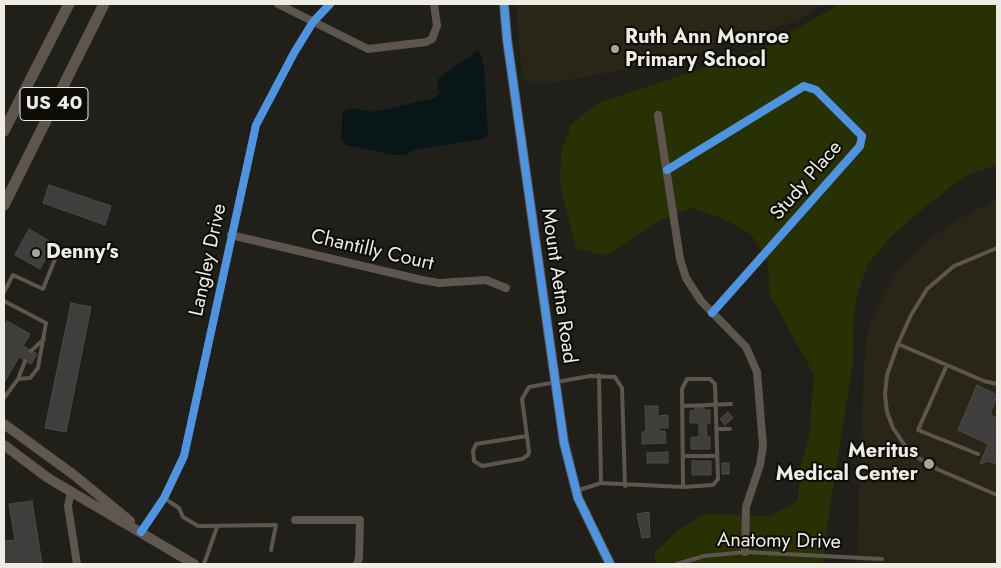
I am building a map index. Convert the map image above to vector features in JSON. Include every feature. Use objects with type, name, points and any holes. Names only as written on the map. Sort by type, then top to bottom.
[{"type":"main road","name":"US 40","points":[[4,131],[69,4]]},
{"type":"main road","name":"US 40","points":[[4,204],[104,4]]},
{"type":"street","points":[[278,4],[368,49],[426,42],[436,34],[437,26],[434,4]]},
{"type":"street","name":"Langley Drive","points":[[141,532],[164,498],[184,456],[256,125],[294,53],[313,22],[330,4]]},
{"type":"street","name":"Mount Aetna Road","points":[[504,4],[507,39],[564,443],[576,491],[591,529],[610,564]]},
{"type":"street","name":"Study Place","points":[[666,170],[803,86],[816,90],[862,135],[860,146],[712,312]]},
{"type":"street","points":[[658,115],[684,272],[692,290],[746,347],[754,361],[758,378],[763,446],[746,507],[745,552]]},
{"type":"street","name":"Chantilly Court","points":[[231,235],[422,280],[439,283],[486,280],[506,288]]},
{"type":"street","points":[[4,424],[114,506],[141,532]]},
{"type":"street","points":[[4,445],[48,478],[194,564]]},
{"type":"street","points":[[71,492],[68,506],[77,564]]},
{"type":"street","points":[[295,520],[360,520],[359,558],[357,564]]},
{"type":"lane","points":[[997,248],[954,266],[933,282],[917,303],[898,344],[887,375],[885,394],[887,412],[896,436],[905,447],[920,460],[997,495]]},
{"type":"lane","points":[[4,292],[13,275],[43,289],[60,250]]},
{"type":"lane","points":[[4,300],[46,322],[38,368],[30,378],[18,379]]},
{"type":"lane","points":[[31,350],[44,339]]},
{"type":"lane","points":[[898,344],[997,384]]},
{"type":"lane","points":[[4,398],[6,392],[18,379],[25,361]]},
{"type":"lane","points":[[947,365],[918,430],[978,454]]},
{"type":"lane","points":[[599,375],[601,483]]},
{"type":"lane","points":[[527,436],[476,444],[472,450],[474,460],[482,466],[526,458],[530,452],[523,394],[533,386],[599,375],[615,377],[622,388],[625,486]]},
{"type":"lane","points":[[576,491],[601,483],[625,486],[683,487],[716,483],[716,429],[713,380],[689,379],[683,385],[683,487]]},
{"type":"lane","points":[[683,406],[731,404]]},
{"type":"lane","points":[[716,429],[730,429]]},
{"type":"lane","points":[[684,456],[716,456]]},
{"type":"lane","points":[[164,498],[179,508],[183,517],[198,526],[276,525],[271,550]]},
{"type":"lane","points":[[204,564],[217,527]]},
{"type":"lane","name":"Anatomy Drive","points":[[677,564],[704,556],[745,552],[882,559]]},
{"type":"shaded area","name":"Ruth Ann Monroe Primary School","points":[[516,4],[823,4],[799,20],[680,59],[541,85],[522,78]]},
{"type":"shaded area","points":[[477,51],[480,53],[484,67],[488,136],[482,139],[418,149],[404,155],[393,155],[346,145],[341,140],[343,111],[352,108],[374,112],[435,98],[440,93],[437,82],[439,78]]},
{"type":"shaded area","name":"Meritus Medical Center","points":[[997,198],[997,564],[857,564],[864,363],[869,325],[894,276],[925,243],[967,214]]},
{"type":"green space","points":[[840,4],[997,4],[997,165],[966,175],[914,216],[890,238],[868,264],[857,295],[853,328],[853,362],[823,564],[655,564],[655,552],[678,530],[705,514],[771,516],[798,501],[800,469],[809,436],[814,375],[769,293],[768,262],[751,234],[724,219],[691,208],[661,220],[606,256],[576,248],[560,185],[561,154],[571,125],[596,104],[765,47]]},
{"type":"building","points":[[49,185],[111,206],[105,225],[43,203]]},
{"type":"building","points":[[29,229],[54,244],[40,269],[15,255]]},
{"type":"building","points":[[71,303],[91,307],[66,432],[45,428]]},
{"type":"building","points":[[7,321],[30,334],[23,346],[37,354],[31,364],[19,357],[5,381],[4,327]]},
{"type":"building","name":"Meritus Medical Center","points":[[977,385],[997,395],[990,415],[997,418],[997,465],[988,461],[980,464],[988,444],[958,430]]},
{"type":"building","points":[[645,406],[658,406],[658,416],[668,415],[668,428],[659,428],[659,431],[665,431],[666,443],[642,444],[642,432],[646,432]]},
{"type":"building","points":[[695,407],[704,407],[704,410],[710,410],[710,423],[706,423],[707,437],[710,437],[710,449],[691,449],[691,437],[699,437],[699,423],[690,423],[690,411],[695,410]]},
{"type":"building","points":[[728,412],[733,418],[725,425],[720,419]]},
{"type":"building","points":[[668,452],[668,463],[647,463],[647,453]]},
{"type":"building","points":[[692,461],[711,461],[711,475],[692,475]]},
{"type":"building","points":[[722,463],[729,463],[729,474],[722,474]]},
{"type":"building","points":[[32,501],[42,564],[4,564],[4,541],[15,540],[9,504]]},
{"type":"building","points":[[649,512],[650,537],[642,538],[637,514]]},
{"type":"cycle path","points":[[141,532],[164,498],[184,456],[256,125],[294,53],[313,22],[330,4]]},
{"type":"cycle path","points":[[504,4],[507,39],[564,443],[578,498],[610,564]]},
{"type":"cycle path","points":[[667,170],[804,86],[816,90],[862,136],[860,146],[712,313]]},
{"type":"place","name":"Ruth Ann Monroe Primary School","points":[[615,49]]},
{"type":"place","name":"Denny's","points":[[36,253]]},
{"type":"place","name":"Meritus Medical Center","points":[[929,464]]}]
